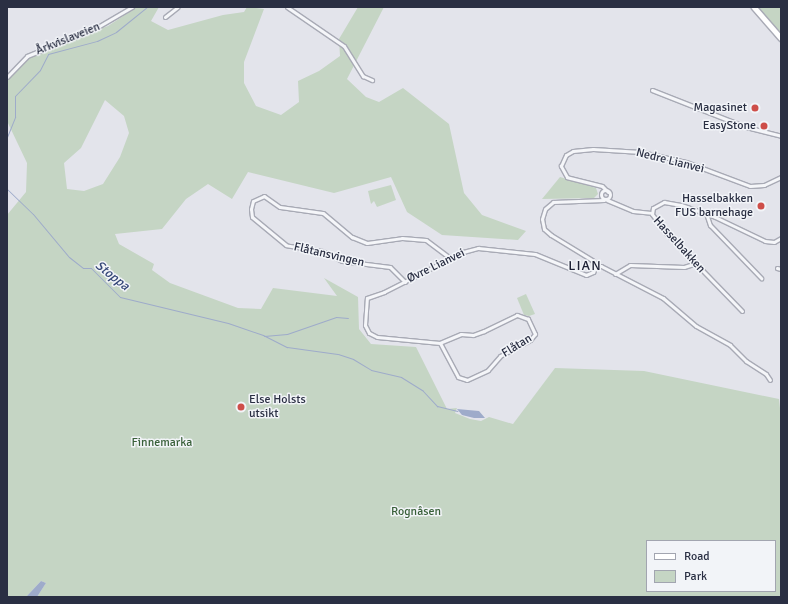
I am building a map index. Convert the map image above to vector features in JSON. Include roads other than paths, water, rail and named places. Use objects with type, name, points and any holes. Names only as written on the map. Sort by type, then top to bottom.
[{"type":"main road","points":[[754,7],[781,38]]},
{"type":"street","name":"Årkvislaveien","points":[[7,77],[27,56],[96,28],[132,7]]},
{"type":"street","points":[[165,17],[178,7]]},
{"type":"street","points":[[287,7],[344,46],[363,76],[372,80]]},
{"type":"street","points":[[652,90],[746,127],[781,136]]},
{"type":"street","name":"Nedre Lianvei","points":[[609,193],[598,185],[567,177],[561,166],[566,155],[573,151],[593,149],[641,152],[686,162],[748,185],[764,185],[781,178]]},
{"type":"street","points":[[598,185],[606,200]]},
{"type":"street","points":[[593,201],[602,194],[609,193]]},
{"type":"street","points":[[606,200],[609,193]]},
{"type":"street","points":[[609,193],[613,201]]},
{"type":"street","name":"Flåtansvingen","points":[[405,282],[390,267],[342,261],[322,251],[286,245],[252,217],[250,209],[253,201],[264,196],[280,207],[322,213],[352,237],[368,243],[402,238],[426,240],[450,258]]},
{"type":"street","points":[[651,213],[632,211],[613,201],[606,200],[553,202],[545,209],[542,219],[544,229],[551,235],[592,260],[596,266],[667,300],[696,326],[730,345],[746,361],[766,374],[770,380]]},
{"type":"street","name":"Hasselbakken","points":[[742,311],[667,234],[651,213],[654,205],[664,202],[706,213],[765,241],[774,242],[781,238]]},
{"type":"street","points":[[706,213],[710,225],[761,278]]},
{"type":"street","name":"Øvre Lianvei","points":[[367,298],[405,282],[468,250],[488,248],[535,254],[586,275],[593,272],[596,266]]},
{"type":"street","points":[[615,274],[630,265],[684,267],[696,263]]},
{"type":"street","name":"Flåtan","points":[[367,298],[365,325],[370,335],[377,338],[440,343],[461,334],[473,335],[517,315],[528,319],[535,334],[530,340],[500,356],[488,370],[467,380],[458,378],[440,343]]},
{"type":"water","points":[[457,409],[479,411],[485,418],[474,418],[462,415]]},
{"type":"water","points":[[41,581],[46,583],[37,597],[26,597]]},
{"type":"waterway","points":[[7,137],[15,117],[15,96],[40,70],[48,54],[97,41],[116,32],[147,7]]},
{"type":"waterway","name":"Stoppa","points":[[7,189],[33,214],[69,257],[83,268],[91,268],[120,297],[228,323],[263,335],[287,347],[338,354],[353,359],[371,370],[401,377],[423,391],[437,406],[457,411]]},
{"type":"waterway","name":"Stoppa","points":[[264,336],[287,334],[336,317],[348,318]]},
{"type":"place","name":"Magasinet","points":[[755,108]]},
{"type":"place","name":"EasyStone","points":[[764,126]]},
{"type":"place","name":"Hasselbakken FUS barnehage","points":[[761,206]]},
{"type":"place","name":"Else Holsts utsikt","points":[[241,407]]},
{"type":"district","name":"LIAN","points":[[585,266]]},
{"type":"park label","name":"Finnemarka","points":[[162,443]]},
{"type":"park label","name":"Rognåsen","points":[[416,512]]}]
